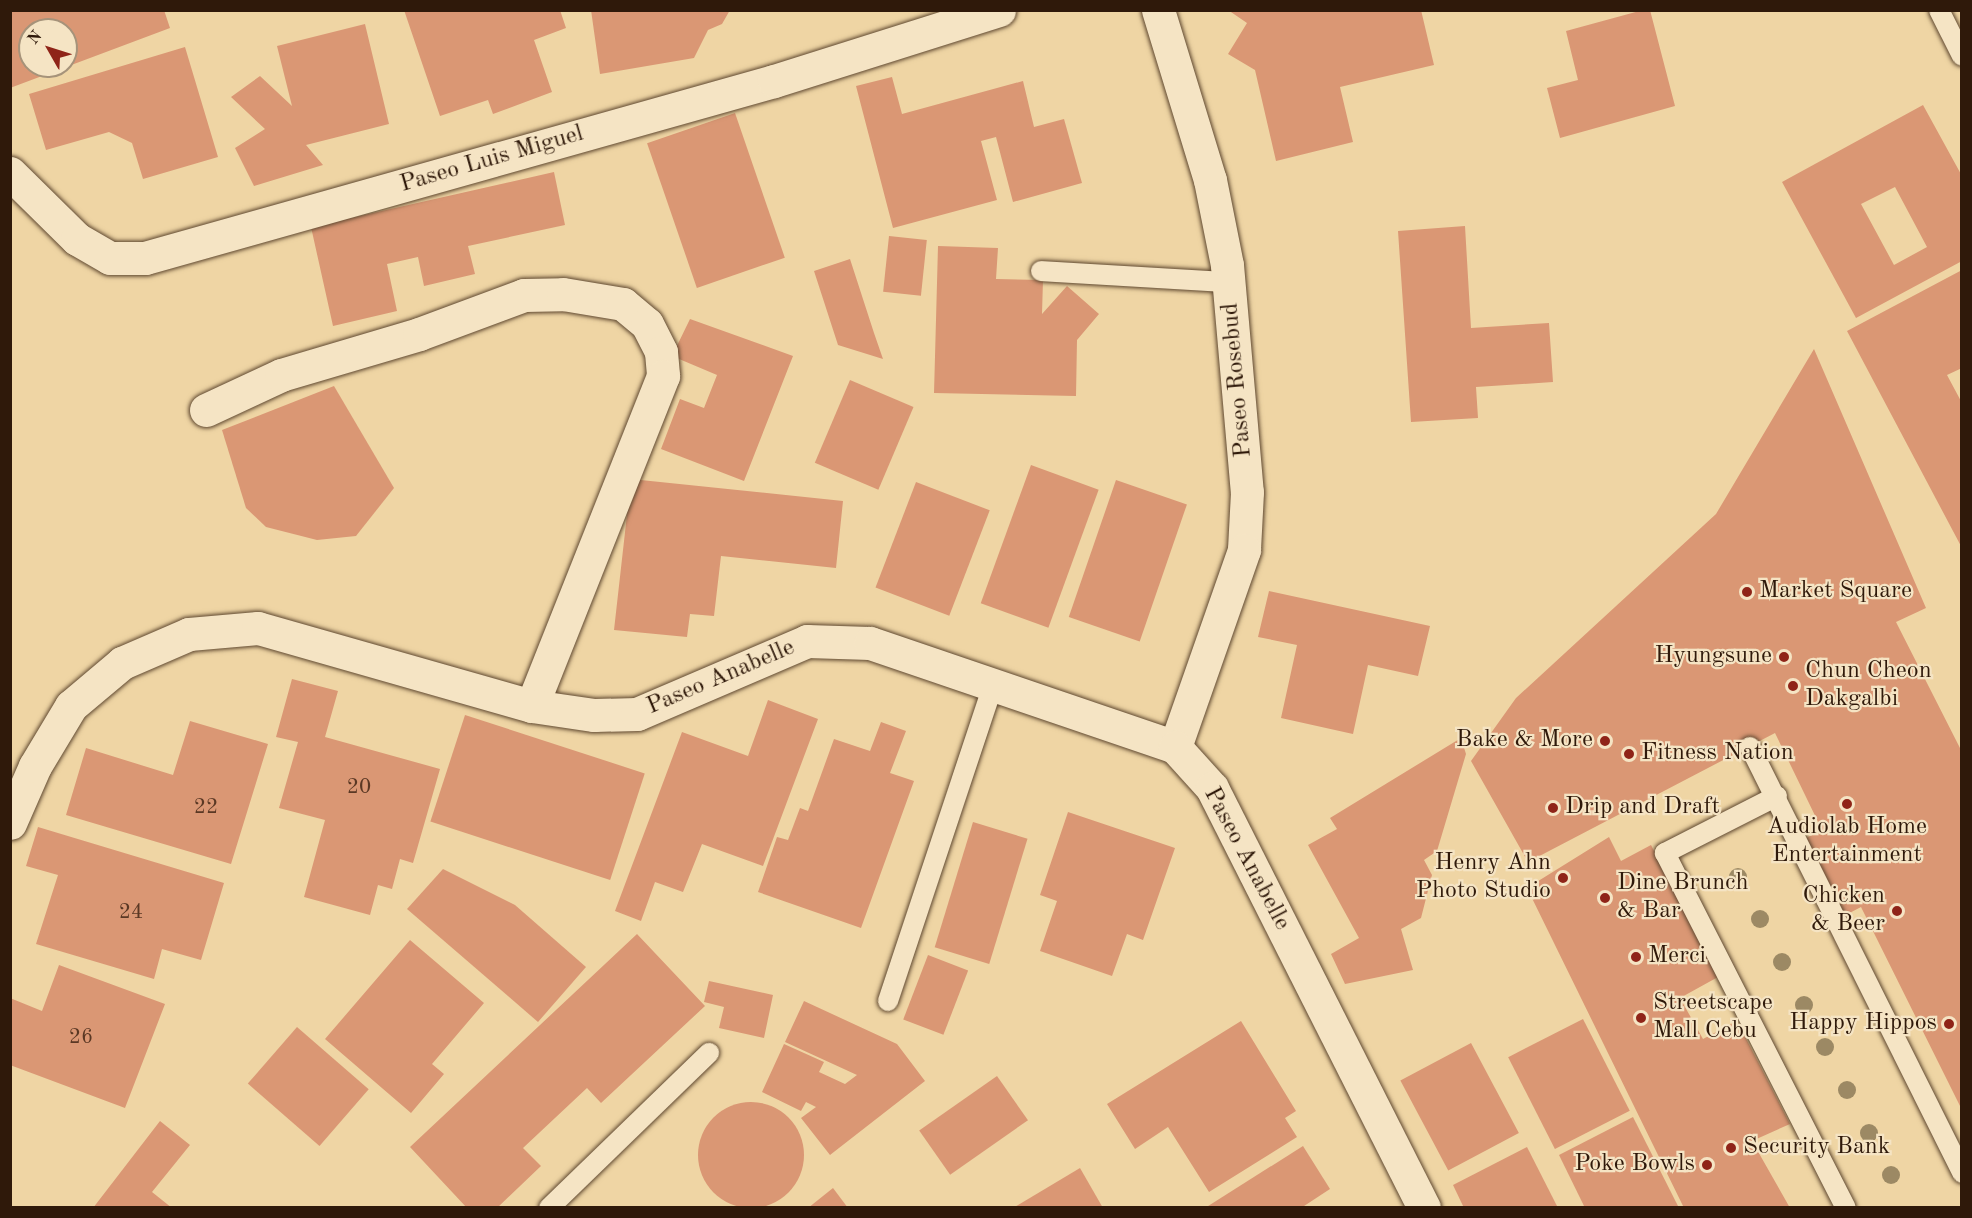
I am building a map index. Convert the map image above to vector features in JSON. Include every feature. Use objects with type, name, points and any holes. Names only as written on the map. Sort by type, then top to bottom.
[{"type":"street","name":"Paseo Luis Miguel","points":[[10,173],[77,239],[110,258],[145,258],[774,81],[999,10]]},
{"type":"street","name":"Paseo Rosebud","points":[[1158,10],[1210,180],[1228,282],[1245,435],[1244,550],[1175,747]]},
{"type":"street","points":[[206,410],[281,375],[419,334],[524,295],[563,294],[623,304],[647,324],[661,352],[663,376],[532,706]]},
{"type":"street","name":"Paseo Anabelle","points":[[10,823],[35,766],[70,706],[122,663],[189,634],[258,628],[532,706],[594,715],[637,714],[807,641],[870,644],[1175,747],[1212,788],[1424,1208]]},
{"type":"lane","points":[[1939,10],[1962,56]]},
{"type":"lane","points":[[1041,272],[1228,282]]},
{"type":"lane","points":[[888,1002],[993,686]]},
{"type":"lane","points":[[1750,747],[1777,796],[1962,1173]]},
{"type":"lane","points":[[1777,796],[1665,853],[1846,1208]]},
{"type":"lane","points":[[549,1208],[709,1053]]},
{"type":"building","points":[[10,10],[164,10],[170,28],[78,62],[78,18],[18,18],[18,78],[37,78],[10,88]]},
{"type":"building","points":[[404,10],[560,10],[566,28],[534,40],[552,92],[493,114],[488,100],[440,116]]},
{"type":"building","points":[[591,10],[730,10],[722,24],[708,30],[694,58],[600,74]]},
{"type":"building","points":[[1228,10],[1421,10],[1434,65],[1340,87],[1353,142],[1276,161],[1255,70],[1228,54],[1247,23]]},
{"type":"building","points":[[1650,10],[1675,106],[1560,138],[1547,88],[1578,80],[1566,31]]},
{"type":"building","points":[[365,24],[389,124],[306,145],[323,165],[254,186],[235,148],[265,129],[231,97],[260,76],[292,106],[277,46]]},
{"type":"building","points":[[185,47],[218,157],[143,179],[132,143],[109,132],[46,150],[29,94]]},
{"type":"building","points":[[892,77],[902,114],[1023,81],[1034,127],[1064,119],[1082,183],[1013,202],[996,137],[981,141],[997,200],[893,228],[856,86]]},
{"type":"building","points":[[1923,105],[1962,176],[1962,261],[1856,318],[1782,182]],"holes":[[[1895,187],[1927,247],[1894,265],[1861,204]]]},
{"type":"building","points":[[735,113],[785,258],[697,288],[647,143]]},
{"type":"building","points":[[554,172],[565,225],[468,246],[475,274],[424,286],[418,257],[387,264],[397,311],[333,326],[311,227]]},
{"type":"building","points":[[1465,226],[1471,328],[1549,323],[1553,382],[1476,387],[1478,418],[1411,422],[1398,231]]},
{"type":"building","points":[[889,236],[927,240],[921,296],[883,292]]},
{"type":"building","points":[[938,246],[998,248],[996,279],[1043,280],[1042,314],[1067,286],[1099,314],[1077,340],[1076,396],[934,393]]},
{"type":"building","points":[[850,259],[883,359],[838,345],[814,271]]},
{"type":"building","points":[[1962,270],[1962,368],[1947,375],[1962,403],[1962,548],[1847,331]]},
{"type":"building","points":[[690,319],[793,356],[744,481],[661,449],[680,399],[704,408],[717,375],[672,356]]},
{"type":"building","points":[[1814,349],[1926,608],[1896,622],[1962,752],[1962,1110],[1861,907],[1840,918],[1802,840],[1822,830],[1775,733],[1528,862],[1471,761],[1516,698],[1716,514]]},
{"type":"building","points":[[850,380],[914,407],[878,490],[815,463]]},
{"type":"building","points":[[334,386],[394,488],[356,536],[317,540],[266,527],[246,508],[222,430]]},
{"type":"building","points":[[1031,465],[1099,490],[1048,628],[981,603]]},
{"type":"building","points":[[631,479],[843,501],[836,568],[721,556],[714,616],[690,614],[687,637],[614,630]]},
{"type":"building","points":[[1116,480],[1187,504],[1140,642],[1069,617]]},
{"type":"building","points":[[916,482],[990,510],[949,616],[876,587]]},
{"type":"building","points":[[1269,591],[1430,626],[1418,676],[1368,665],[1353,734],[1281,718],[1297,645],[1258,637]]},
{"type":"building","points":[[292,679],[338,691],[325,737],[440,769],[413,863],[400,859],[392,889],[378,885],[370,915],[304,897],[325,820],[279,808],[298,742],[276,737]]},
{"type":"building","points":[[768,700],[818,719],[763,866],[702,844],[683,892],[655,882],[641,921],[615,911],[682,732],[748,756]]},
{"type":"building","points":[[465,715],[645,773],[610,880],[430,822]]},
{"type":"building","points":[[190,721],[268,744],[231,864],[66,815],[86,748],[173,775]]},
{"type":"building","points":[[881,722],[906,731],[890,773],[914,781],[861,928],[758,892],[777,837],[788,840],[800,808],[808,811],[834,739],[870,751]]},
{"type":"building","points":[[1461,738],[1466,754],[1437,851],[1424,860],[1432,875],[1421,918],[1401,929],[1413,970],[1345,984],[1331,954],[1359,938],[1308,845],[1337,829],[1330,818]]},
{"type":"building","points":[[1068,812],[1175,848],[1143,940],[1127,934],[1112,976],[1040,951],[1057,901],[1040,895]]},
{"type":"building","points":[[973,822],[1028,839],[989,964],[935,947]]},
{"type":"building","points":[[38,827],[224,883],[201,960],[162,949],[154,979],[36,944],[58,875],[26,866]]},
{"type":"building","name":"Streetscape Mall Cebu","points":[[1609,837],[1621,861],[1651,845],[1718,977],[1680,998],[1703,1039],[1737,1021],[1790,1124],[1752,1141],[1790,1208],[1684,1208],[1527,888]]},
{"type":"building","points":[[443,869],[515,905],[586,967],[538,1022],[407,909]]},
{"type":"building","points":[[637,934],[705,1006],[601,1103],[587,1088],[523,1148],[541,1166],[497,1208],[467,1208],[410,1147]]},
{"type":"building","points":[[410,940],[484,1003],[432,1064],[444,1074],[411,1113],[325,1039]]},
{"type":"building","points":[[928,955],[968,970],[943,1035],[903,1019]]},
{"type":"building","points":[[59,965],[165,1004],[125,1108],[10,1065],[10,998],[42,1011]]},
{"type":"building","points":[[709,981],[773,995],[764,1038],[719,1028],[724,1007],[704,1002]]},
{"type":"building","points":[[804,1001],[897,1044],[925,1081],[830,1155],[801,1118],[816,1107],[806,1102],[801,1111],[762,1092],[784,1044],[824,1062],[819,1072],[845,1084],[857,1075],[785,1042]]},
{"type":"building","points":[[1583,1019],[1630,1111],[1555,1149],[1508,1057]]},
{"type":"building","points":[[1241,1021],[1296,1111],[1285,1118],[1297,1137],[1209,1192],[1168,1127],[1135,1149],[1107,1104]]},
{"type":"building","points":[[297,1027],[369,1089],[319,1146],[248,1084]]},
{"type":"building","points":[[1471,1043],[1519,1133],[1448,1171],[1400,1081]]},
{"type":"building","points":[[997,1076],[1028,1120],[950,1175],[919,1130]]},
{"type":"building","points":[[751,1102],[771,1106],[788,1118],[800,1135],[804,1155],[800,1175],[788,1192],[771,1204],[751,1208],[731,1204],[714,1192],[702,1175],[698,1155],[702,1135],[714,1118],[731,1106]]},
{"type":"building","points":[[1633,1117],[1679,1208],[1585,1208],[1559,1155]]},
{"type":"building","points":[[160,1121],[190,1145],[152,1192],[172,1208],[93,1208]]},
{"type":"building","points":[[1303,1146],[1330,1189],[1301,1208],[1205,1208]]},
{"type":"building","points":[[1527,1147],[1558,1208],[1464,1208],[1453,1185]]},
{"type":"building","points":[[1080,1168],[1103,1208],[1013,1208]]},
{"type":"building","points":[[833,1188],[848,1208],[808,1208]]},
{"type":"place","name":"Market Square","points":[[1747,592]]},
{"type":"place","name":"Hyungsune","points":[[1784,657]]},
{"type":"place","name":"Chun Cheon Dakgalbi","points":[[1793,686]]},
{"type":"place","name":"Bake & More","points":[[1605,741]]},
{"type":"place","name":"Fitness Nation","points":[[1629,754]]},
{"type":"place","name":"Audiolab Home Entertainment","points":[[1847,804]]},
{"type":"place","name":"Drip and Draft","points":[[1553,808]]},
{"type":"place","name":"Henry Ahn Photo Studio","points":[[1563,878]]},
{"type":"place","name":"Dine Brunch & Bar","points":[[1605,898]]},
{"type":"place","name":"Chicken & Beer","points":[[1897,911]]},
{"type":"place","name":"Merci","points":[[1636,957]]},
{"type":"place","name":"Streetscape Mall Cebu","points":[[1641,1018]]},
{"type":"place","name":"Happy Hippos","points":[[1949,1024]]},
{"type":"place","name":"Security Bank","points":[[1731,1148]]},
{"type":"place","name":"Poke Bowls","points":[[1707,1165]]}]
